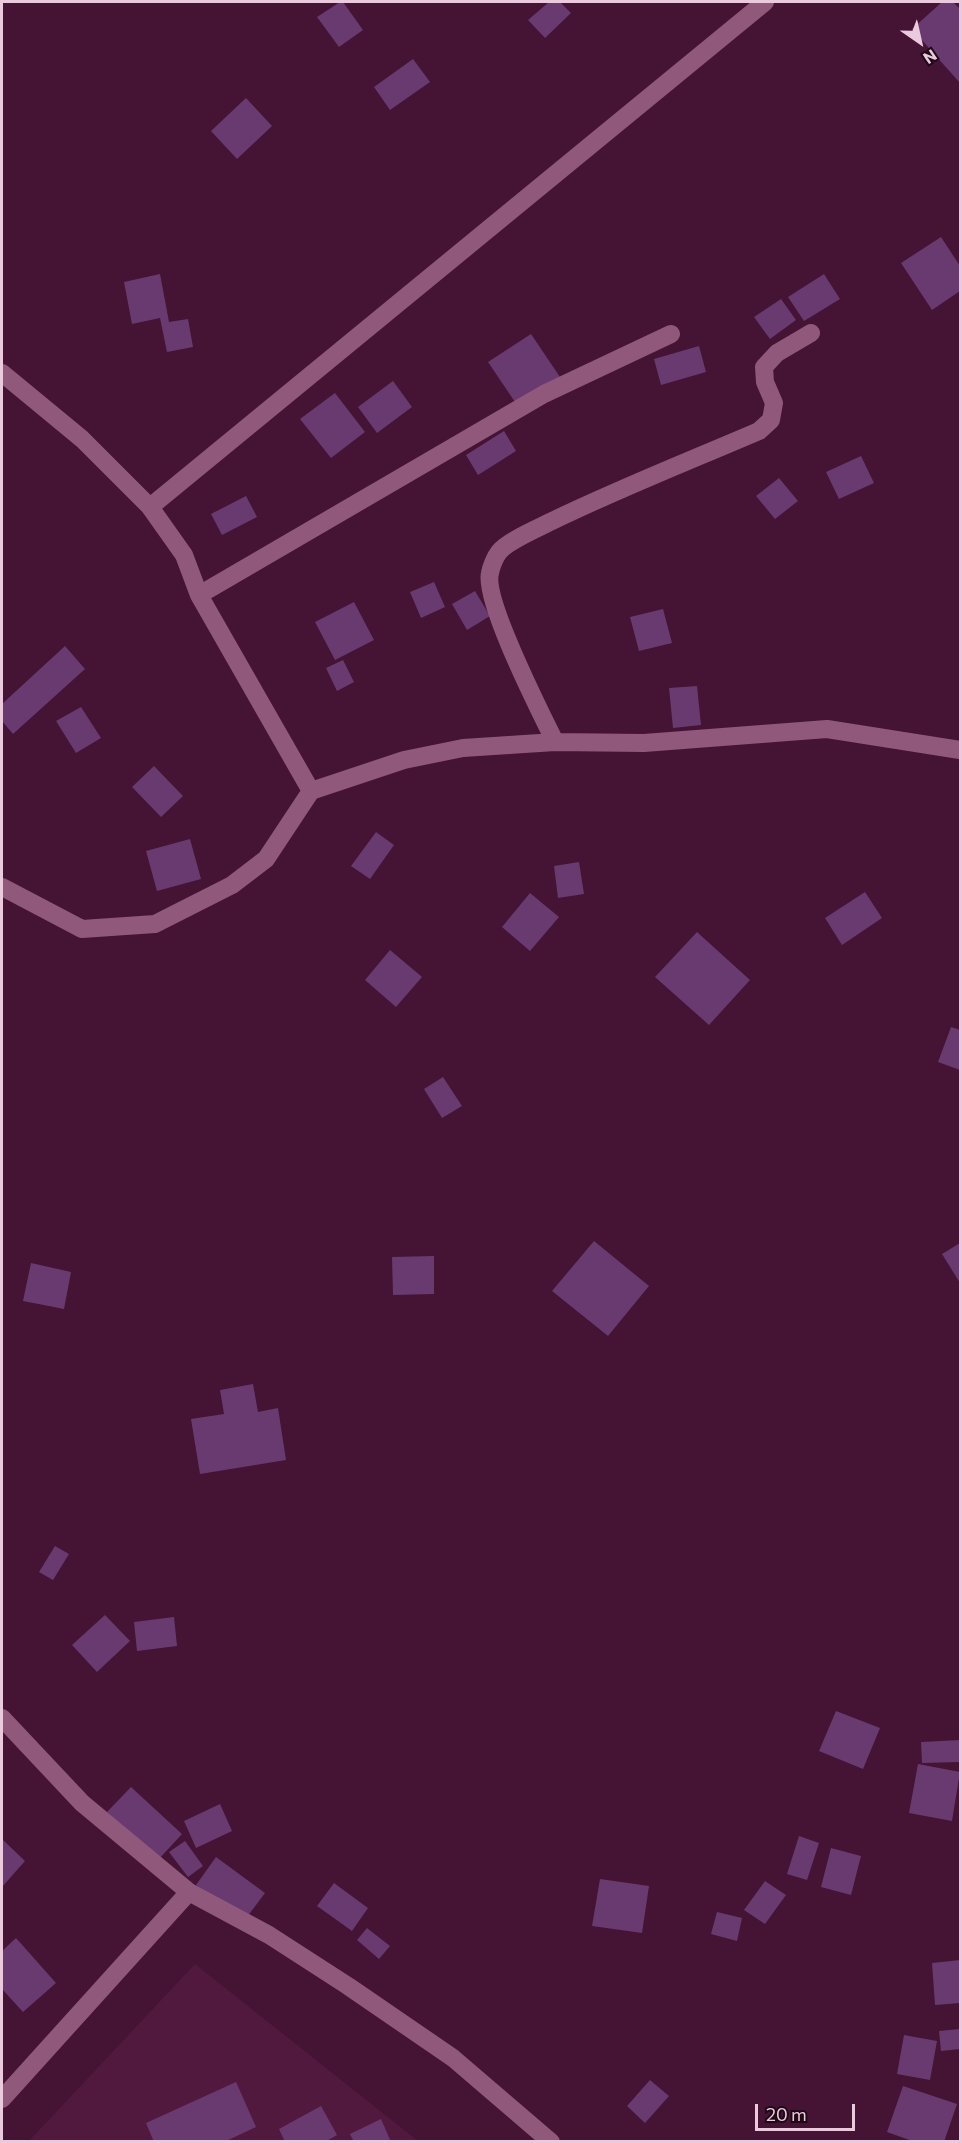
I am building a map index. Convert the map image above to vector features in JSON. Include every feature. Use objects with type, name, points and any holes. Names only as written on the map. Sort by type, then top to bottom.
[{"type":"street","points":[[150,507],[765,2]]},
{"type":"street","points":[[555,742],[528,687],[495,605],[489,574],[499,551],[526,534],[579,508],[759,431],[771,420],[774,403],[765,381],[764,367],[777,353],[811,333]]},
{"type":"street","points":[[199,595],[544,394],[671,334]]},
{"type":"street","points":[[2,373],[82,439],[150,507],[184,555],[199,595],[311,791]]},
{"type":"street","points":[[2,887],[82,929],[155,924],[232,885],[266,859],[311,791],[404,760],[463,748],[555,742],[644,743],[828,729],[960,750]]},
{"type":"street","points":[[2,1718],[82,1803],[189,1892],[269,1935],[453,2058],[551,2142]]},
{"type":"street","points":[[2,2099],[189,1892]]},
{"type":"shaded area","points":[[195,1964],[418,2141],[28,2142]]},
{"type":"building","points":[[343,2],[363,30],[339,47],[317,17]]},
{"type":"building","points":[[549,2],[560,2],[571,13],[545,38],[528,20]]},
{"type":"building","points":[[942,2],[953,2],[960,9],[960,83],[912,29]]},
{"type":"building","points":[[413,59],[430,82],[390,110],[374,87]]},
{"type":"building","points":[[246,98],[272,126],[237,159],[211,131]]},
{"type":"building","points":[[941,237],[960,266],[960,291],[932,310],[901,263]]},
{"type":"building","points":[[160,274],[169,322],[188,319],[193,347],[167,352],[160,318],[132,324],[124,282]]},
{"type":"building","points":[[824,274],[840,299],[804,321],[788,297]]},
{"type":"building","points":[[781,299],[796,320],[770,339],[754,317]]},
{"type":"building","points":[[531,334],[560,377],[517,405],[488,362]]},
{"type":"building","points":[[699,346],[706,372],[661,385],[654,359]]},
{"type":"building","points":[[393,381],[412,407],[377,433],[358,407]]},
{"type":"building","points":[[335,393],[365,432],[331,458],[300,419]]},
{"type":"building","points":[[504,431],[516,451],[478,475],[466,455]]},
{"type":"building","points":[[861,456],[874,483],[839,499],[826,472]]},
{"type":"building","points":[[779,478],[798,501],[775,519],[756,496]]},
{"type":"building","points":[[246,496],[257,517],[222,535],[211,514]]},
{"type":"building","points":[[434,582],[445,607],[421,618],[410,592]]},
{"type":"building","points":[[475,591],[490,616],[467,630],[452,604]]},
{"type":"building","points":[[354,602],[374,640],[335,660],[315,622]]},
{"type":"building","points":[[663,609],[672,643],[639,651],[630,617]]},
{"type":"building","points":[[65,646],[85,669],[13,734],[2,721],[2,704]]},
{"type":"building","points":[[343,660],[354,682],[337,691],[326,668]]},
{"type":"building","points":[[697,686],[701,725],[673,728],[669,688]]},
{"type":"building","points":[[81,707],[101,738],[76,753],[56,721]]},
{"type":"building","points":[[154,766],[183,796],[161,817],[132,787]]},
{"type":"building","points":[[376,832],[394,845],[370,879],[351,866]]},
{"type":"building","points":[[190,839],[201,879],[157,891],[146,851]]},
{"type":"building","points":[[579,862],[584,894],[558,898],[554,866]]},
{"type":"building","points":[[865,892],[882,918],[842,945],[825,918]]},
{"type":"building","points":[[530,893],[559,917],[530,951],[502,927]]},
{"type":"building","points":[[697,932],[750,980],[709,1025],[655,977]]},
{"type":"building","points":[[390,950],[422,977],[396,1007],[365,980]]},
{"type":"building","points":[[951,1027],[960,1030],[960,1070],[938,1062]]},
{"type":"building","points":[[443,1077],[462,1106],[442,1118],[424,1089]]},
{"type":"building","points":[[594,1241],[649,1286],[608,1336],[552,1291]]},
{"type":"building","points":[[960,1243],[960,1283],[942,1254]]},
{"type":"building","points":[[434,1256],[434,1294],[393,1295],[392,1257]]},
{"type":"building","points":[[31,1263],[71,1272],[64,1309],[23,1301]]},
{"type":"building","points":[[253,1384],[258,1412],[278,1408],[286,1460],[200,1474],[191,1419],[224,1414],[220,1390]]},
{"type":"building","points":[[55,1546],[69,1554],[53,1580],[39,1572]]},
{"type":"building","points":[[105,1615],[130,1641],[97,1672],[72,1645]]},
{"type":"building","points":[[174,1617],[177,1646],[137,1651],[134,1622]]},
{"type":"building","points":[[836,1711],[880,1728],[863,1769],[819,1751]]},
{"type":"building","points":[[960,1740],[960,1762],[922,1763],[921,1742]]},
{"type":"building","points":[[918,1764],[960,1772],[952,1821],[909,1813]]},
{"type":"building","points":[[131,1787],[182,1834],[158,1860],[107,1812]]},
{"type":"building","points":[[220,1804],[232,1831],[196,1848],[184,1821]]},
{"type":"building","points":[[799,1836],[819,1843],[807,1880],[787,1874]]},
{"type":"building","points":[[2,1839],[25,1861],[2,1887]]},
{"type":"building","points":[[185,1841],[203,1866],[188,1877],[169,1852]]},
{"type":"building","points":[[831,1848],[861,1856],[851,1895],[821,1887]]},
{"type":"building","points":[[216,1857],[265,1893],[244,1921],[196,1885]]},
{"type":"building","points":[[600,1879],[649,1886],[642,1933],[592,1926]]},
{"type":"building","points":[[765,1881],[786,1895],[765,1924],[744,1910]]},
{"type":"building","points":[[334,1883],[368,1908],[352,1931],[317,1906]]},
{"type":"building","points":[[717,1912],[742,1918],[737,1941],[711,1934]]},
{"type":"building","points":[[367,1928],[390,1946],[379,1959],[357,1940]]},
{"type":"building","points":[[16,1938],[56,1983],[23,2012],[2,1989],[2,1951]]},
{"type":"building","points":[[960,1960],[960,2003],[935,2005],[932,1963]]},
{"type":"building","points":[[960,2029],[960,2049],[941,2051],[939,2031]]},
{"type":"building","points":[[904,2035],[937,2041],[930,2080],[897,2074]]},
{"type":"building","points":[[650,2080],[669,2096],[645,2123],[627,2106]]},
{"type":"building","points":[[236,2082],[256,2127],[224,2142],[154,2142],[146,2123]]},
{"type":"building","points":[[903,2086],[957,2104],[944,2142],[915,2142],[887,2132]]},
{"type":"building","points":[[321,2106],[337,2135],[325,2142],[285,2142],[279,2129]]},
{"type":"building","points":[[381,2119],[391,2142],[354,2142],[350,2134]]}]
